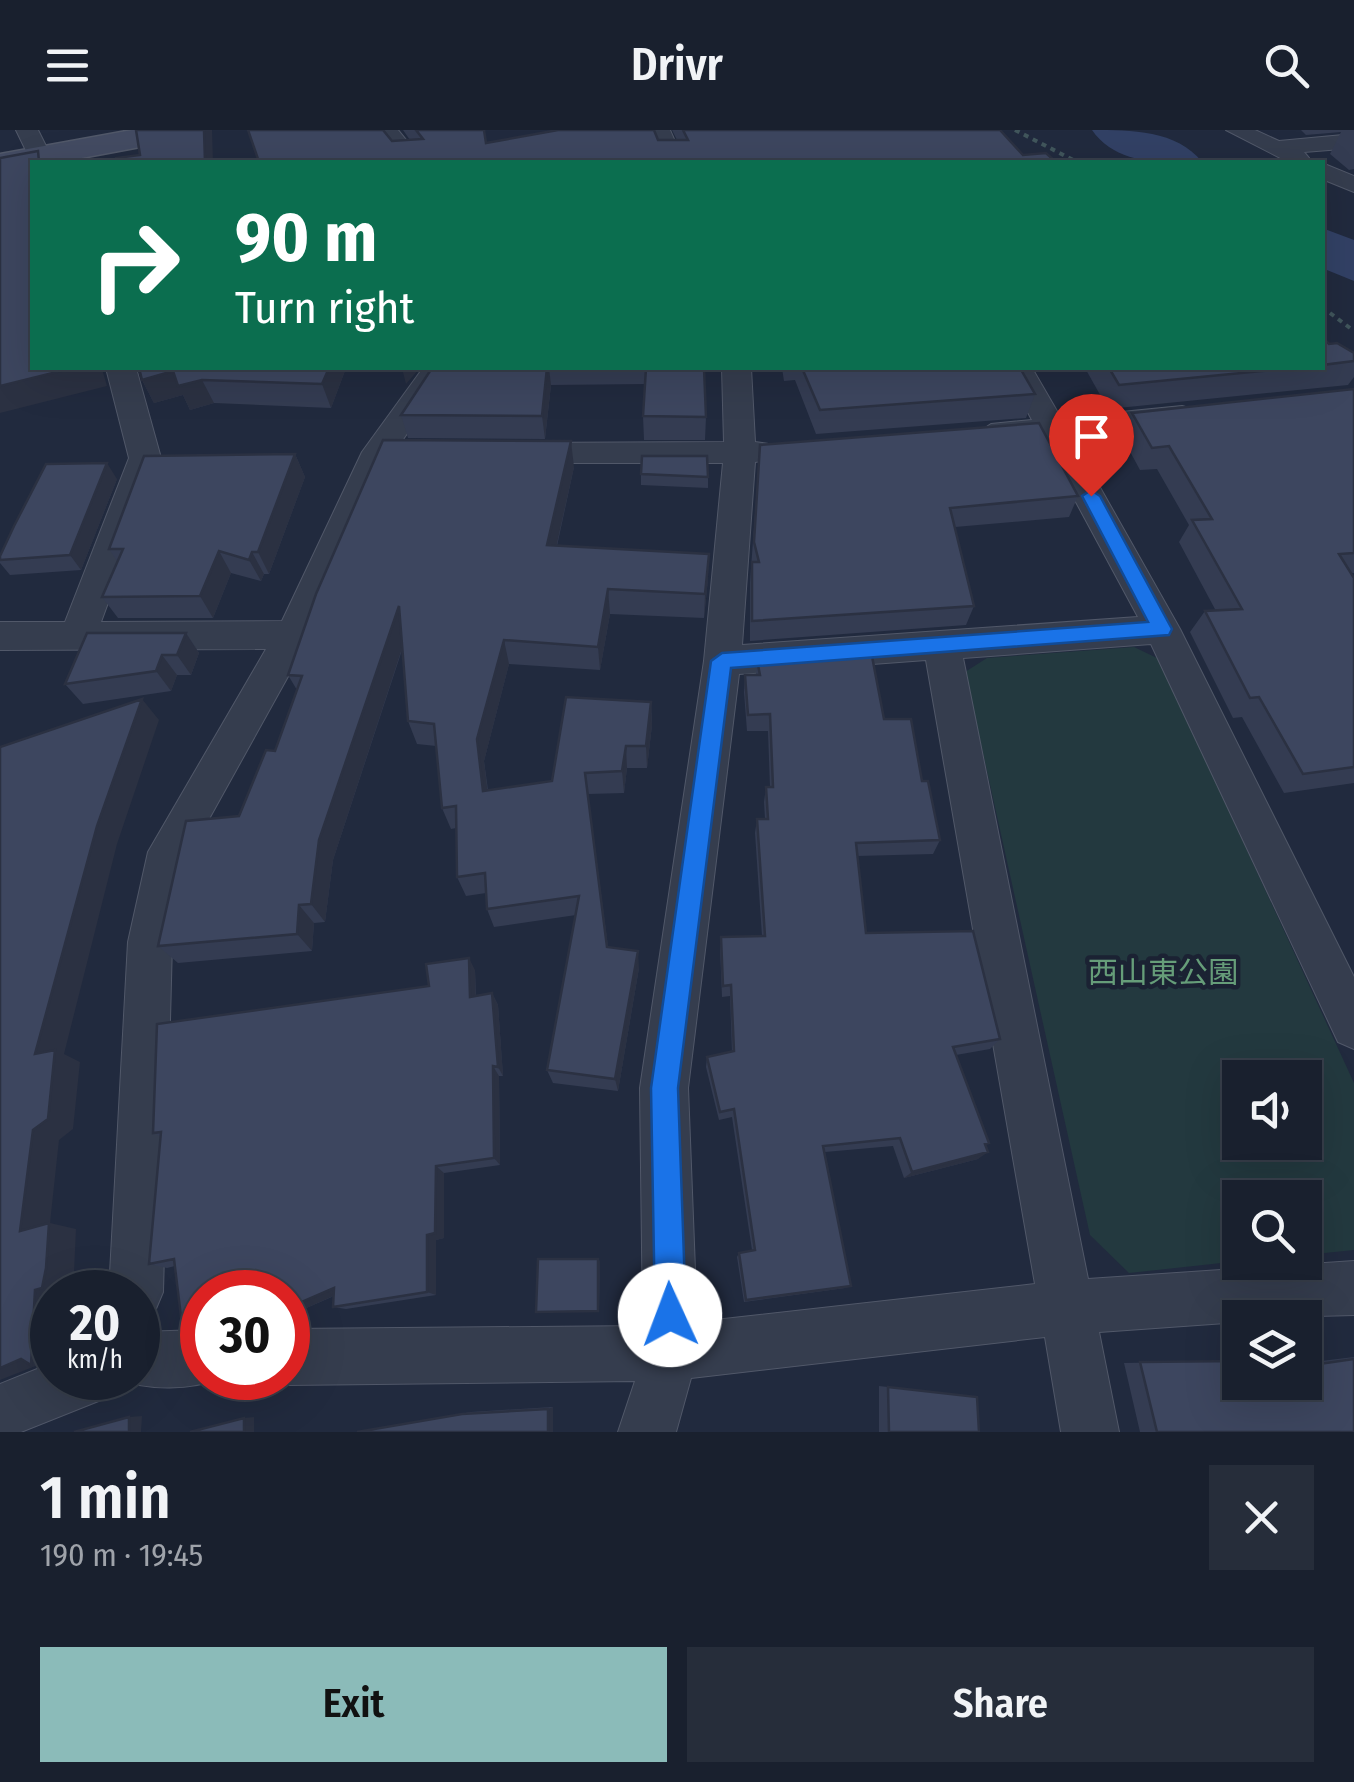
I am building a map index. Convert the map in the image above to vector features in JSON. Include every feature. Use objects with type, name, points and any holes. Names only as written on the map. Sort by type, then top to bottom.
[{"type":"street","points":[[0,164],[49,150],[175,130]]},
{"type":"street","points":[[386,130],[410,160]]},
{"type":"street","points":[[658,130],[672,160]]},
{"type":"street","points":[[1237,130],[1302,160]]},
{"type":"street","points":[[1276,148],[1354,142]]},
{"type":"street","points":[[1325,171],[1354,185]]},
{"type":"street","points":[[79,632],[145,458],[122,370]]},
{"type":"street","points":[[137,1270],[150,942],[169,852],[397,452],[436,370]]},
{"type":"street","points":[[647,1432],[671,1353],[664,1088],[722,661],[740,454],[737,370]]},
{"type":"street","points":[[1019,370],[1162,629],[1354,1026]]},
{"type":"street","points":[[957,437],[1205,413]]},
{"type":"street","points":[[492,453],[740,454],[800,449]]},
{"type":"street","points":[[722,661],[1162,629]]},
{"type":"street","points":[[0,636],[79,632],[293,635]]},
{"type":"street","points":[[942,646],[1090,1432]]},
{"type":"street","points":[[310,1357],[671,1353],[1069,1307],[1354,1288]]},
{"type":"street","points":[[0,1412],[30,1400]]},
{"type":"path","points":[[1015,130],[1073,160]]},
{"type":"path","points":[[1325,309],[1354,331]]},
{"type":"green space","name":"西山東公園","points":[[1134,647],[1159,659],[1354,1083],[1354,1250],[1322,1253],[1322,1180],[1222,1180],[1222,1263],[1129,1273],[1090,1235],[965,672],[987,658]]},
{"type":"building","points":[[136,130],[204,130],[205,160],[116,160],[140,155]]},
{"type":"building","points":[[248,130],[383,130],[392,141],[423,139],[416,130],[484,130],[486,143],[558,130],[654,130],[658,140],[688,140],[683,130],[1000,130],[1023,155],[1046,153],[1054,160],[258,160]]},
{"type":"building","points":[[38,151],[39,160],[30,160],[30,370],[65,370],[0,386],[0,158]]},
{"type":"building","points":[[1325,340],[1354,353],[1354,361],[1325,365]]},
{"type":"building","points":[[140,370],[328,370],[322,384],[202,380],[178,386],[173,371],[142,380]]},
{"type":"building","points":[[431,370],[547,370],[542,416],[401,415]]},
{"type":"building","points":[[646,370],[704,370],[706,417],[643,416]]},
{"type":"building","points":[[803,370],[1021,370],[1035,394],[820,410]]},
{"type":"building","points":[[1110,370],[1273,370],[1119,385]]},
{"type":"building","points":[[1354,389],[1354,553],[1339,554],[1354,578],[1354,767],[1303,774],[1259,697],[1250,698],[1205,611],[1242,609],[1192,520],[1212,519],[1169,446],[1152,448],[1132,413]]},
{"type":"building","points":[[1039,423],[1078,496],[950,508],[974,606],[752,621],[752,562],[759,562],[754,542],[760,445]]},
{"type":"building","points":[[383,440],[571,441],[547,545],[709,554],[705,594],[608,589],[598,647],[504,640],[477,739],[483,791],[552,781],[566,697],[651,702],[646,746],[626,746],[622,771],[585,773],[607,947],[638,951],[615,1079],[547,1070],[579,896],[487,909],[485,873],[457,877],[456,806],[442,808],[434,724],[408,721],[399,606],[319,840],[311,904],[299,905],[297,934],[158,946],[186,821],[239,816],[266,750],[275,751],[302,676],[288,675],[316,594]]},
{"type":"building","points":[[295,454],[258,552],[252,552],[249,560],[219,551],[200,596],[102,597],[123,549],[109,549],[144,456]]},
{"type":"building","points":[[642,456],[707,456],[708,477],[641,474]]},
{"type":"building","points":[[107,463],[70,555],[0,560],[46,464]]},
{"type":"building","points":[[87,633],[186,633],[177,655],[162,655],[156,671],[65,684]]},
{"type":"building","points":[[871,651],[884,719],[911,719],[922,781],[928,781],[940,840],[856,843],[866,933],[973,931],[1000,1039],[953,1047],[989,1143],[985,1144],[988,1152],[912,1172],[900,1138],[823,1146],[851,1286],[746,1300],[739,1253],[755,1250],[734,1109],[720,1112],[707,1057],[734,1051],[731,985],[723,986],[721,937],[765,936],[757,819],[768,819],[766,787],[773,787],[770,714],[748,715],[745,675],[760,675],[757,660]]},
{"type":"building","points":[[142,699],[97,826],[35,1054],[55,1050],[48,1119],[33,1130],[20,1231],[49,1223],[46,1268],[30,1270],[30,1364],[21,1359],[0,1368],[0,747]]},
{"type":"building","points":[[469,958],[470,997],[492,993],[498,1067],[493,1066],[494,1158],[436,1166],[435,1233],[427,1235],[427,1292],[333,1307],[334,1288],[310,1298],[310,1270],[180,1270],[180,1308],[174,1259],[149,1264],[161,1132],[153,1133],[157,1024],[429,986],[426,964]]},
{"type":"building","points":[[538,1259],[598,1259],[598,1311],[536,1312]]},
{"type":"building","points":[[1354,1359],[1354,1432],[1157,1432],[1140,1362],[1222,1361],[1222,1400],[1322,1400],[1322,1364]]},
{"type":"building","points":[[888,1387],[977,1397],[979,1432],[889,1432]]},
{"type":"building","points":[[548,1409],[548,1432],[357,1432],[462,1414]]},
{"type":"building","points":[[129,1417],[129,1432],[74,1432]]},
{"type":"building","points":[[244,1418],[244,1432],[190,1432]]},
{"type":"waterway","points":[[1116,130],[1173,160]]},
{"type":"waterway","points":[[1325,246],[1354,264]]},
{"type":"route","points":[[670,1315],[664,1088],[722,661],[1162,629],[1091,496]]}]
